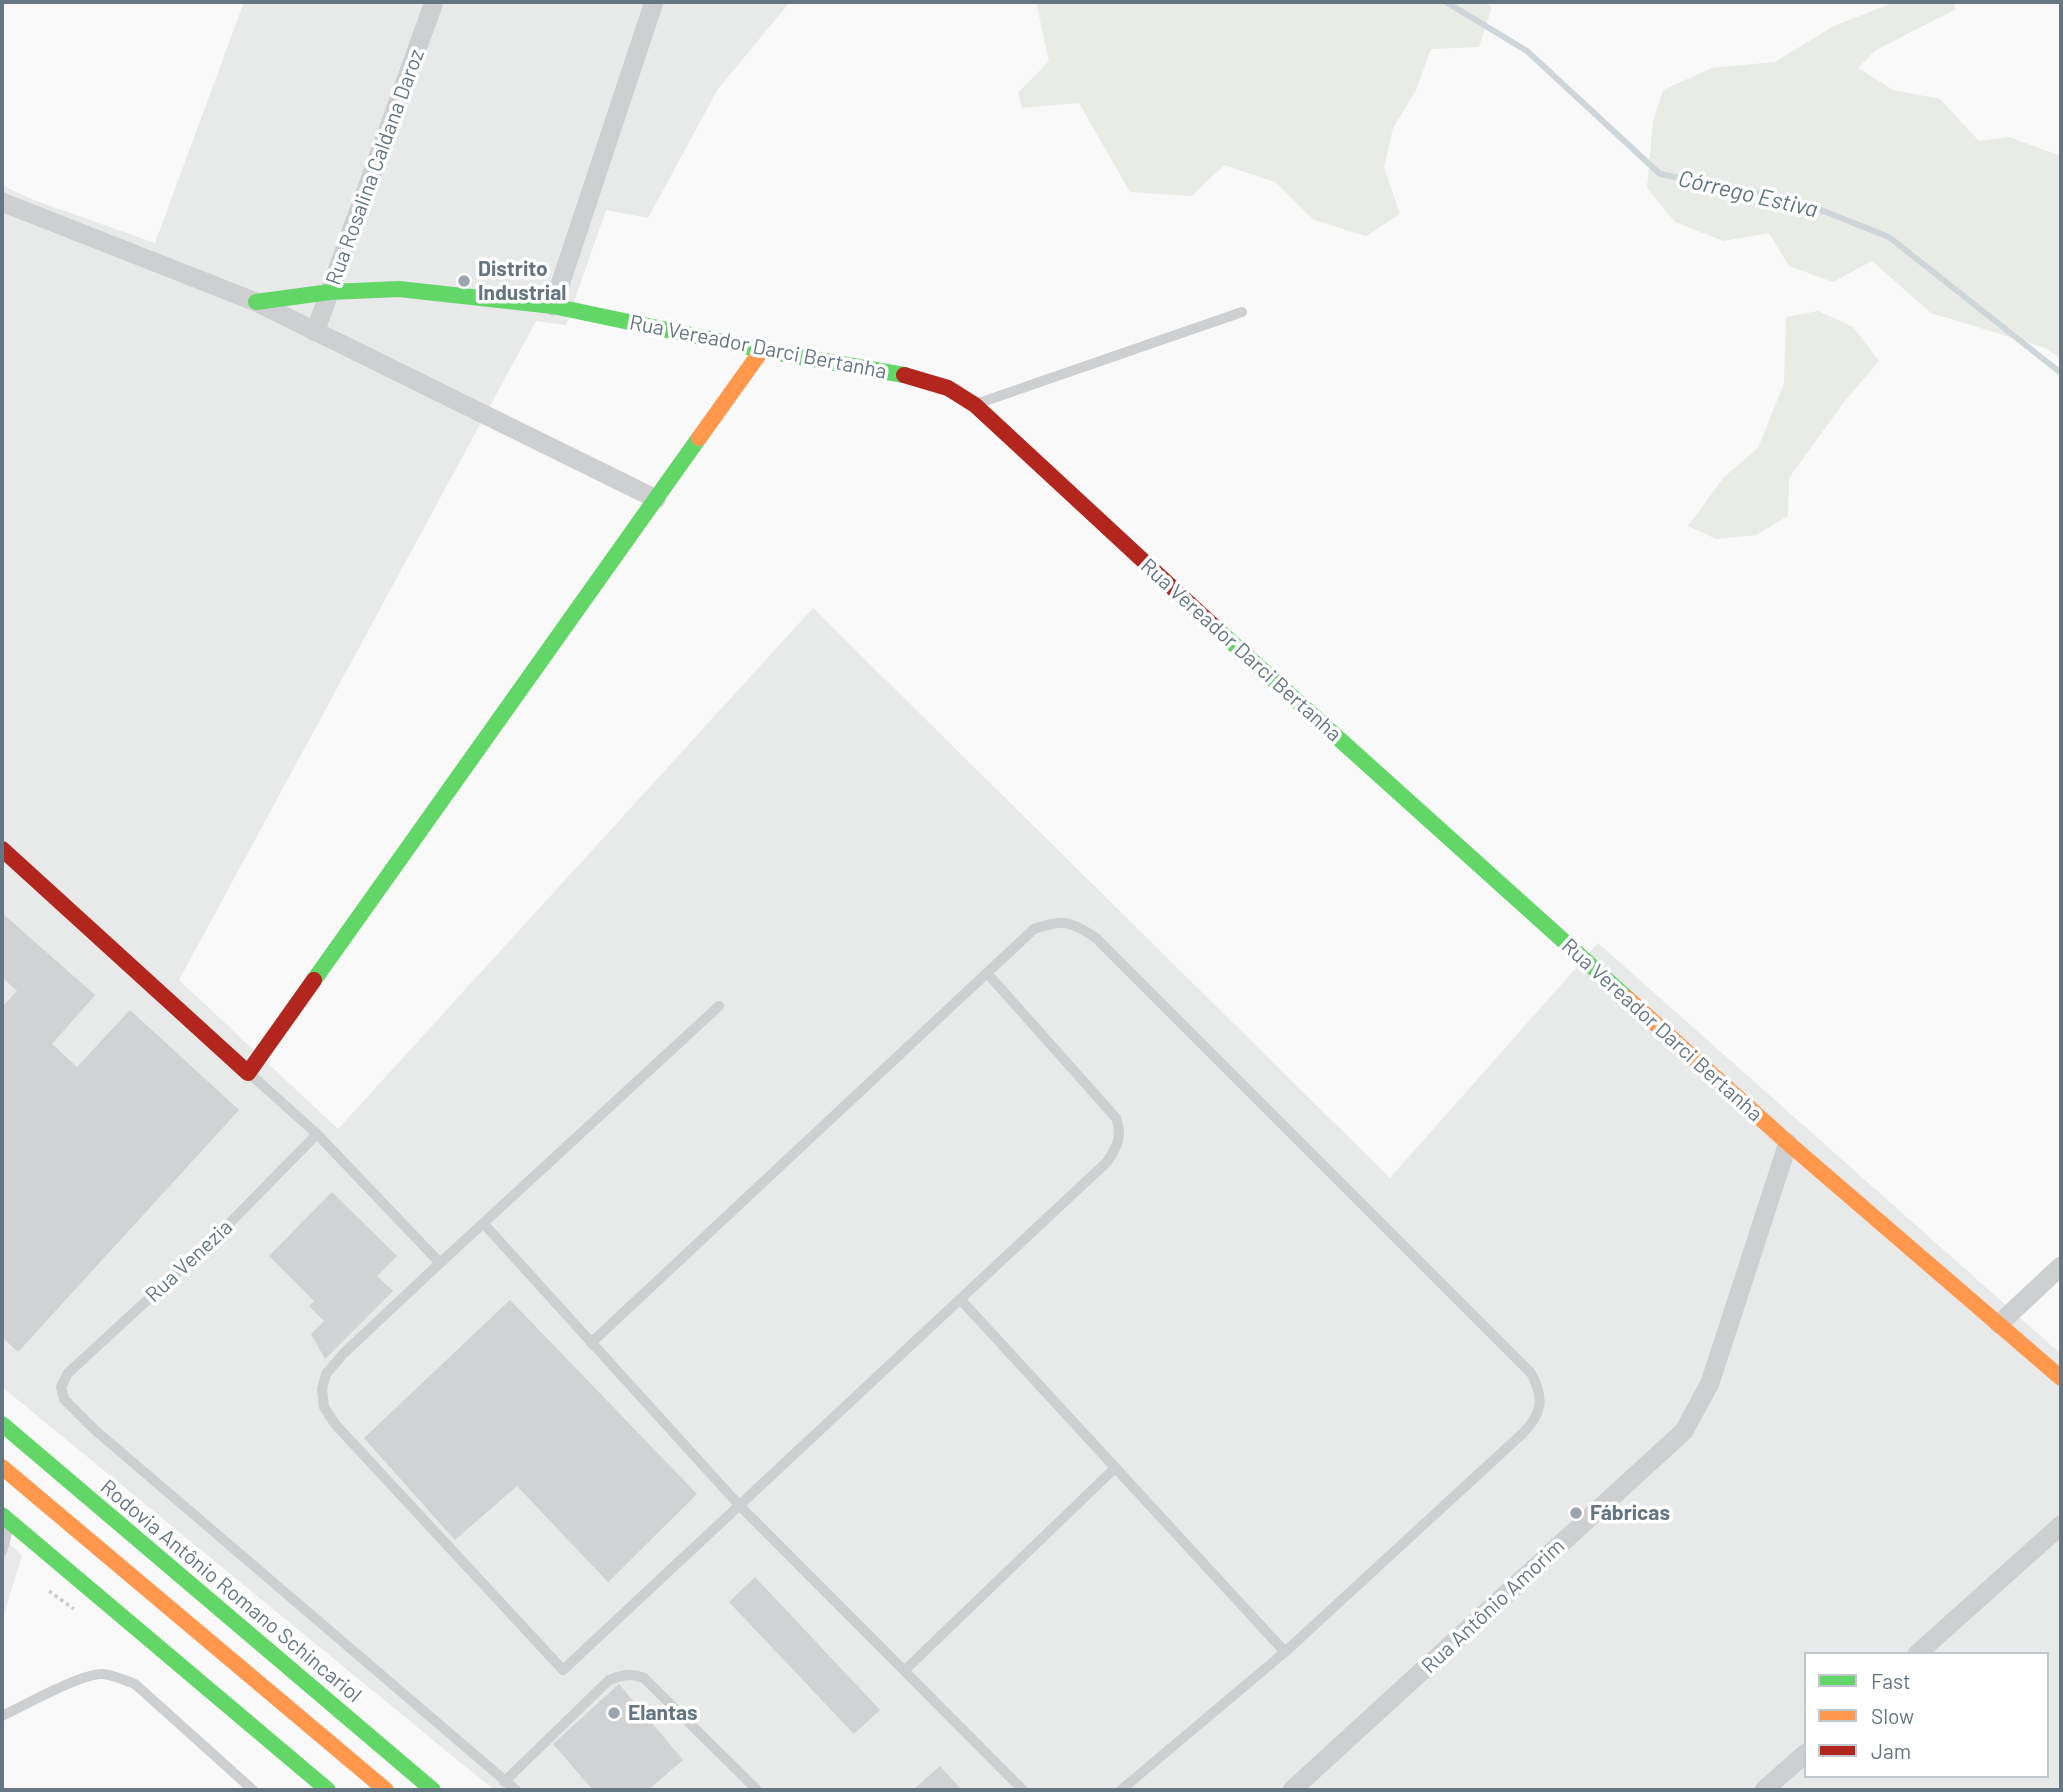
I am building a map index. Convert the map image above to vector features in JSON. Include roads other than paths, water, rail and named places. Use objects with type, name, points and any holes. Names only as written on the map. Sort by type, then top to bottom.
[{"type":"main road","name":"Rua Vereador Darci Bertanha","points":[[256,302],[330,292],[399,289],[553,306],[762,350],[919,378],[948,388],[975,405],[1202,615],[1788,1143],[2061,1378]]},
{"type":"main road","points":[[2,849],[248,1073],[762,350]]},
{"type":"main road","name":"Rodovia Antônio Romano Schincariol","points":[[2,1424],[433,1790]]},
{"type":"main road","points":[[2,1467],[386,1790]]},
{"type":"main road","points":[[6,1519],[328,1790]]},
{"type":"street","name":"Rua Rosalina Caldana Daroz","points":[[315,332],[434,2]]},
{"type":"street","points":[[553,306],[654,2]]},
{"type":"street","name":"Rua Vereador Darci Bertanha","points":[[2,202],[256,302],[656,499]]},
{"type":"street","name":"Rua Antônio Amorim","points":[[1293,1790],[1684,1431],[1710,1383],[1788,1143]]},
{"type":"street","points":[[1999,1324],[2061,1266]]},
{"type":"street","points":[[1919,1652],[2061,1525]]},
{"type":"street","points":[[1765,1790],[1804,1755]]},
{"type":"lane","points":[[975,405],[1242,313]]},
{"type":"lane","points":[[591,1343],[1034,929],[1056,922],[1079,927],[1096,938],[1531,1373],[1538,1387],[1541,1405],[1533,1423],[1285,1652],[1121,1790]]},
{"type":"lane","points":[[719,1006],[344,1353],[326,1374],[322,1389],[324,1407],[335,1424],[563,1670],[1107,1162],[1117,1147],[1120,1128],[1116,1118],[987,973]]},
{"type":"lane","points":[[248,1073],[317,1134],[440,1263]]},
{"type":"lane","name":"Rua Venezia","points":[[317,1134],[218,1235],[68,1373],[61,1387],[64,1399],[96,1430],[504,1782]]},
{"type":"lane","points":[[484,1224],[739,1505],[1023,1790]]},
{"type":"lane","points":[[960,1299],[1285,1652]]},
{"type":"lane","points":[[905,1670],[1115,1468]]},
{"type":"lane","points":[[2,1552],[6,1519]]},
{"type":"lane","points":[[2,1716],[84,1678],[100,1673],[117,1677],[135,1684],[253,1790]]},
{"type":"lane","points":[[516,1790],[504,1782],[609,1680],[623,1674],[645,1678],[757,1790]]},
{"type":"waterway","name":"Córrego Estiva","points":[[1446,2],[1527,51],[1660,174],[1801,202],[1889,237],[2061,373]]},
{"type":"place","name":"Distrito Industrial","points":[[464,281]]},
{"type":"place","name":"Fábricas","points":[[1576,1513]]},
{"type":"place","name":"Elantas","points":[[614,1713]]}]
